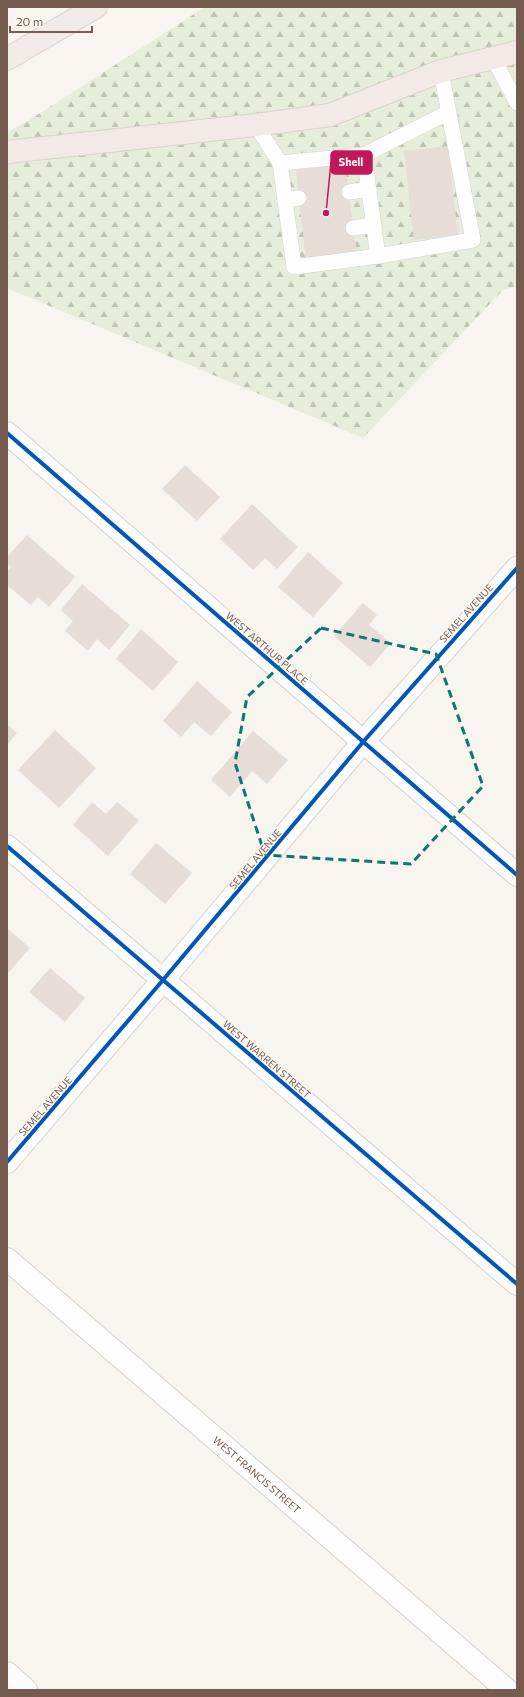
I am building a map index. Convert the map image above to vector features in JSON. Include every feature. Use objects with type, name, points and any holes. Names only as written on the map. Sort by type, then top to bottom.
[{"type":"highway","points":[[7,59],[96,7]]},
{"type":"highway","points":[[7,152],[256,125],[330,115],[441,71],[517,52]]},
{"type":"street","name":"WEST ARTHUR PLACE","points":[[7,433],[517,875]]},
{"type":"street","name":"SEMEL AVENUE","points":[[7,1162],[164,980],[363,742],[517,568]]},
{"type":"street","name":"WEST WARREN STREET","points":[[7,846],[517,1284]]},
{"type":"street","name":"WEST FRANCIS STREET","points":[[7,1259],[508,1690]]},
{"type":"street","points":[[7,1673],[26,1690]]},
{"type":"lane","points":[[493,58],[517,103]]},
{"type":"lane","points":[[256,125],[280,163],[292,199],[296,234],[294,267],[378,256],[473,240],[441,71]]},
{"type":"lane","points":[[280,163],[364,155],[449,112]]},
{"type":"lane","points":[[364,155],[378,256]]},
{"type":"lane","points":[[349,192],[369,189]]},
{"type":"lane","points":[[353,228],[374,225]]},
{"type":"highlighted area","points":[[321,628],[436,654],[483,786],[411,864],[265,855],[235,763],[247,697]]},
{"type":"green space","points":[[205,7],[517,7],[517,286],[503,290],[363,438],[7,288],[7,132],[28,121]]},
{"type":"building","points":[[448,146],[458,235],[414,240],[404,151]]},
{"type":"building","points":[[345,164],[357,255],[306,261],[296,170]]},
{"type":"building","points":[[185,465],[220,497],[197,521],[162,489]]},
{"type":"building","points":[[252,504],[298,547],[277,569],[265,558],[253,570],[220,539]]},
{"type":"building","points":[[27,535],[75,577],[49,607],[38,597],[31,605],[7,585],[7,572],[11,567],[7,563],[7,557]]},
{"type":"building","points":[[308,552],[343,583],[313,617],[278,587]]},
{"type":"building","points":[[82,584],[130,625],[109,650],[97,639],[88,651],[65,631],[73,621],[61,610]]},
{"type":"building","points":[[363,603],[377,615],[369,625],[391,643],[370,667],[334,636]]},
{"type":"building","points":[[141,629],[178,662],[153,691],[116,659]]},
{"type":"building","points":[[197,681],[232,712],[211,736],[194,722],[181,737],[163,721]]},
{"type":"building","points":[[7,724],[17,733],[7,745]]},
{"type":"building","points":[[55,730],[96,768],[59,808],[18,770]]},
{"type":"building","points":[[253,731],[288,760],[267,784],[252,771],[230,797],[211,780]]},
{"type":"building","points":[[92,802],[106,814],[117,802],[139,820],[108,856],[73,825]]},
{"type":"building","points":[[156,843],[192,873],[165,904],[130,874]]},
{"type":"building","points":[[7,928],[30,948],[9,972],[7,971]]},
{"type":"building","points":[[50,968],[85,998],[65,1022],[29,992]]},
{"type":"cycle path","points":[[7,433],[517,875]]},
{"type":"cycle path","points":[[7,1162],[163,980],[363,742],[517,568]]},
{"type":"cycle path","points":[[7,846],[517,1284]]},
{"type":"place","name":"Shell","points":[[326,213]]}]
